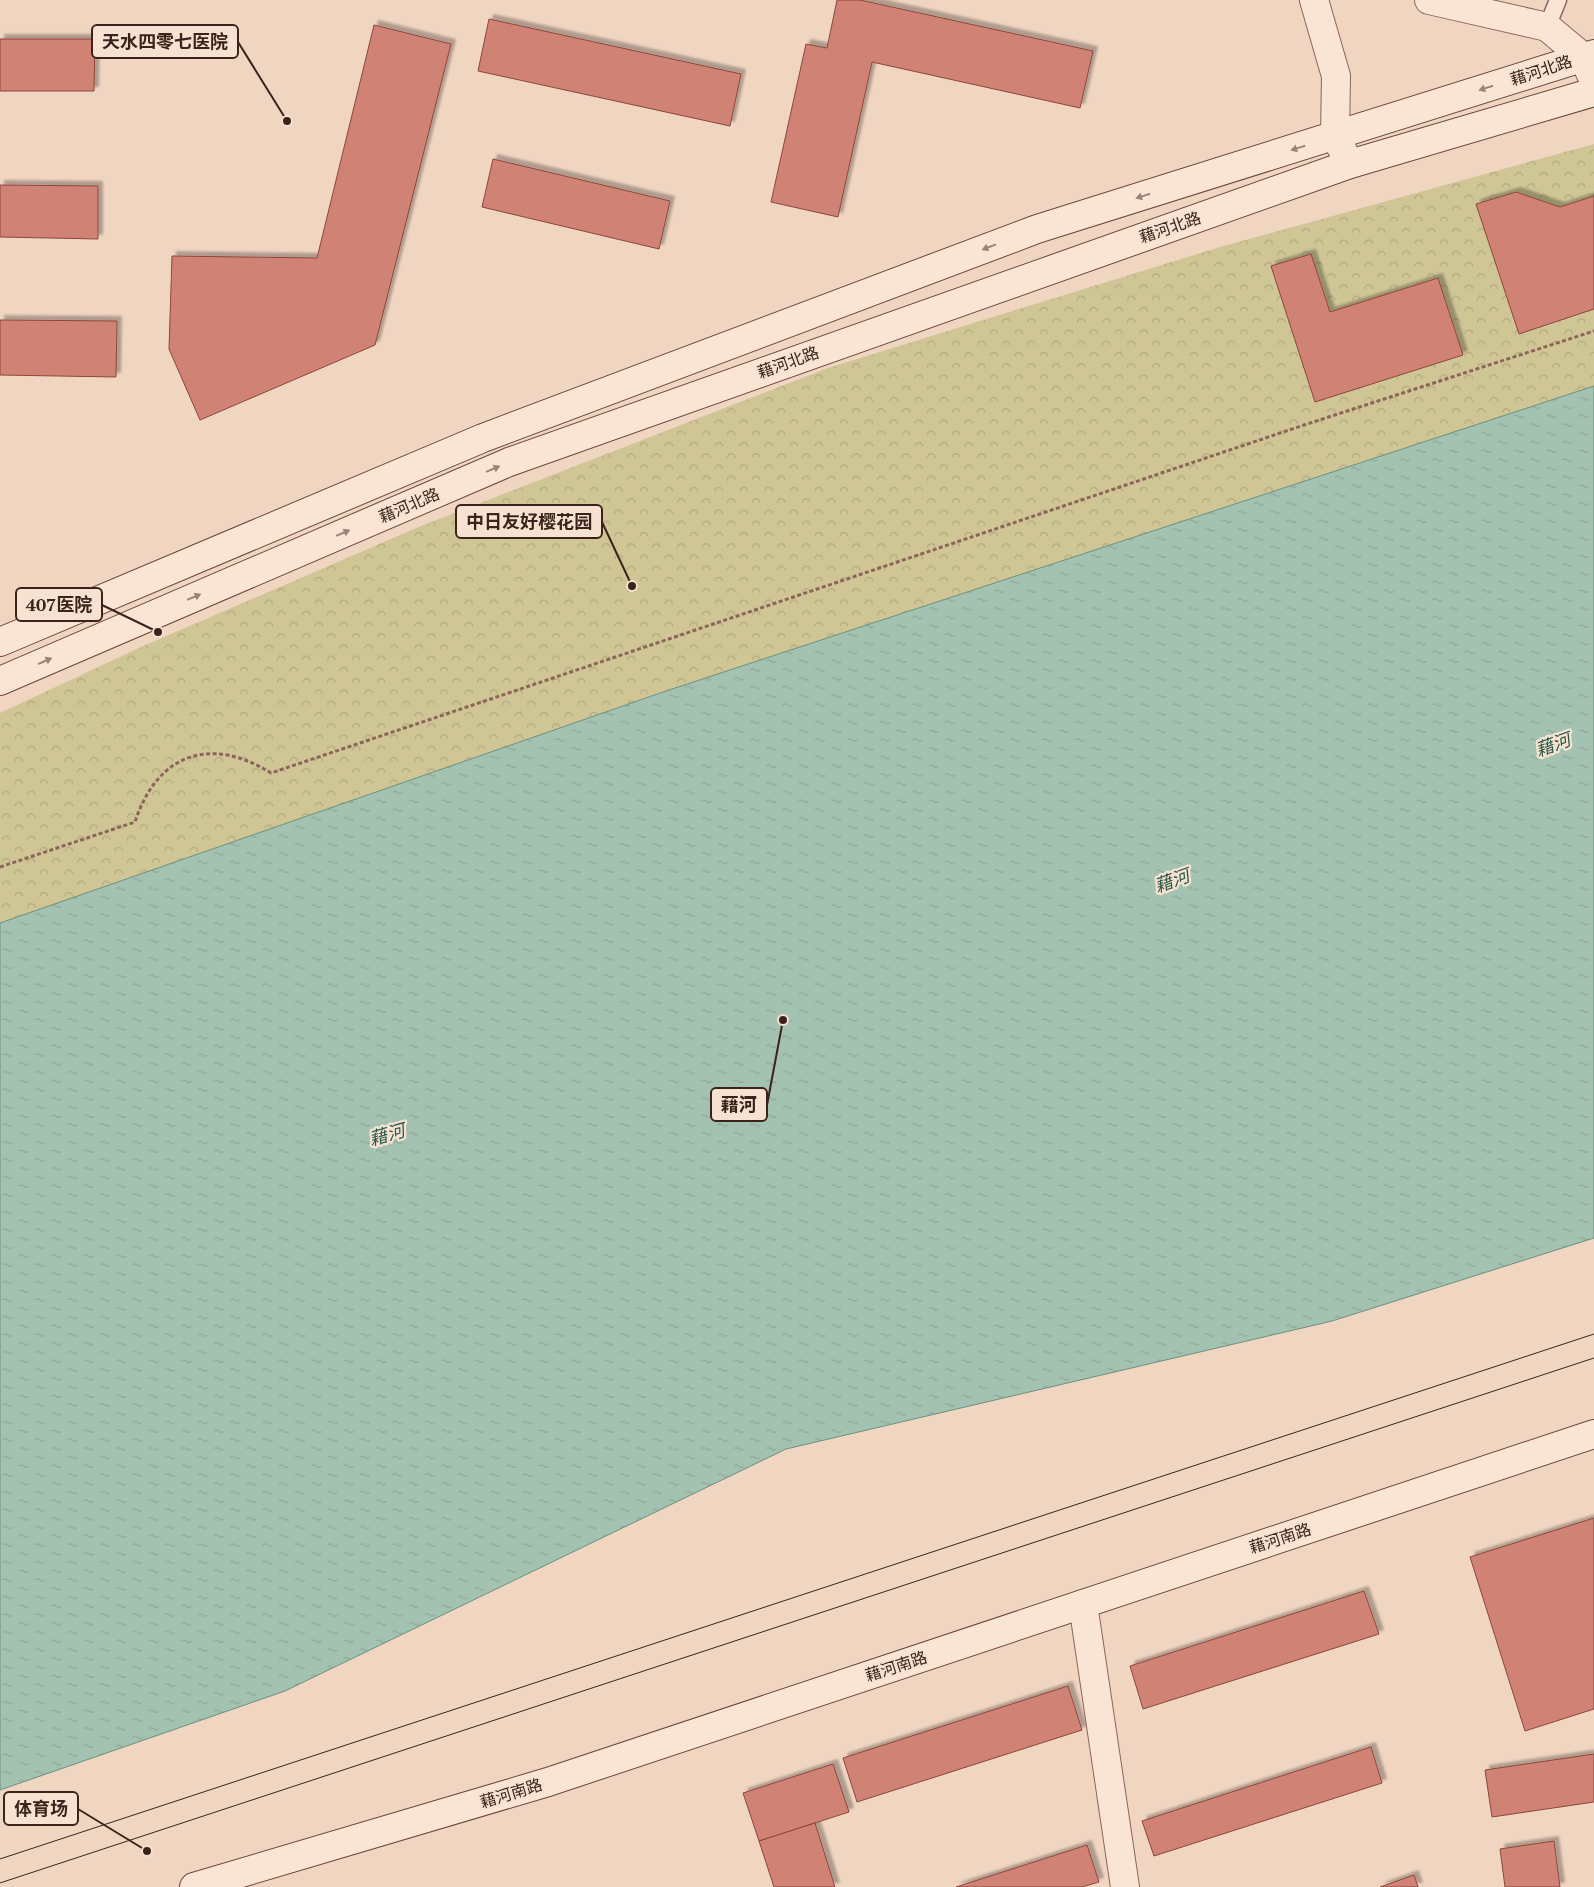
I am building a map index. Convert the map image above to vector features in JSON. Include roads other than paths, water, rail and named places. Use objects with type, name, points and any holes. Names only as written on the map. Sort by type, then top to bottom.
[{"type":"main road","points":[[1314,0],[1336,76],[1335,136],[1350,164]]},
{"type":"main road","points":[[1429,0],[1547,27],[1590,64]]},
{"type":"main road","name":"藉河北路","points":[[0,642],[510,427],[1037,229],[1335,136],[1590,64]]},
{"type":"main road","name":"藉河北路","points":[[0,681],[509,462],[1350,164],[1594,92]]},
{"type":"main road","name":"藉河南路","points":[[194,1887],[548,1782],[1594,1434]]},
{"type":"main road","points":[[1083,1604],[1125,1887]]},
{"type":"lane","points":[[1547,27],[1558,0]]},
{"type":"water","points":[[1594,386],[1594,1238],[1332,1321],[786,1449],[285,1691],[0,1790],[0,923],[666,691]]},
{"type":"tram line","points":[[0,1859],[1594,1334]]},
{"type":"tram line","points":[[0,1883],[1594,1358]]},
{"type":"place","name":"天水四零七医院","points":[[287,121]]},
{"type":"place","name":"中日友好樱花园","points":[[632,586]]},
{"type":"place","name":"407医院","points":[[158,632]]},
{"type":"place","name":"藉河","points":[[783,1020]]},
{"type":"place","name":"体育场","points":[[147,1851]]}]
